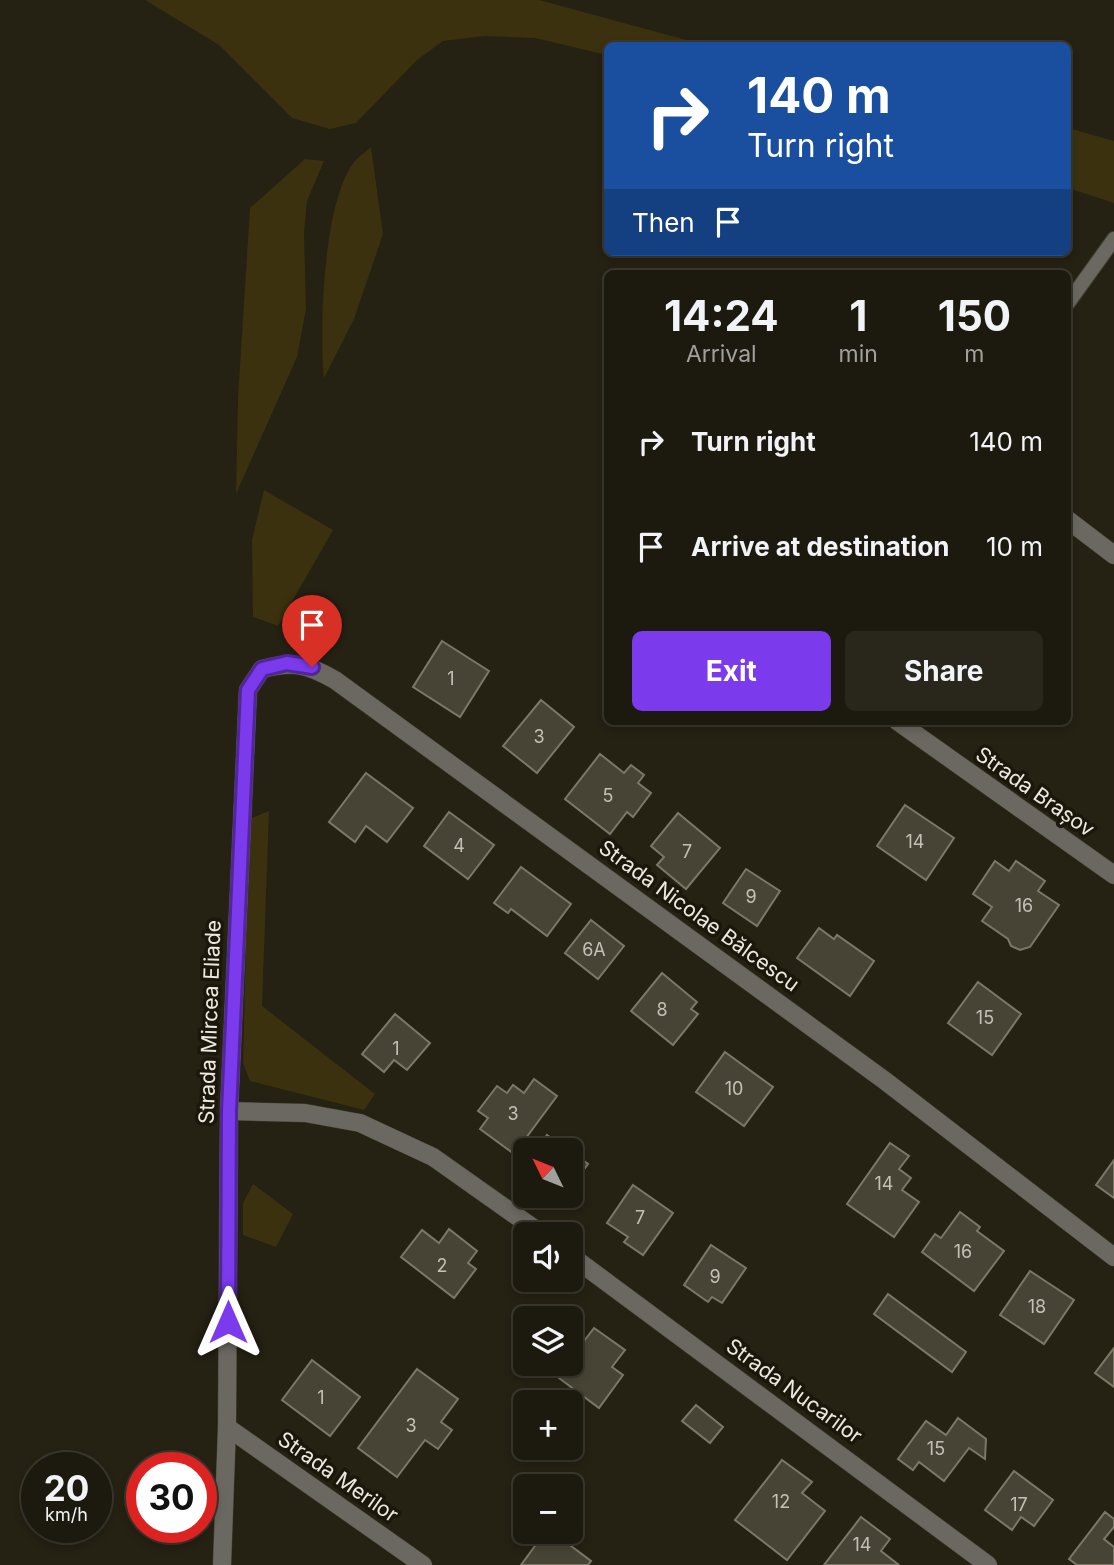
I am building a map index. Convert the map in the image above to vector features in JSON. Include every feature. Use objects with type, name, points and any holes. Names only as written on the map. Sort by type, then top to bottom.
[{"type":"street","points":[[1071,522],[1114,555]]},
{"type":"street","name":"Strada Nicolae Bălcescu","points":[[248,690],[262,669],[287,663],[312,667],[335,680],[884,1080],[1114,1257]]},
{"type":"street","name":"Strada Mircea Eliade","points":[[222,1565],[227,1427],[229,1111],[248,690]]},
{"type":"street","name":"Strada Brașov","points":[[903,725],[1114,875]]},
{"type":"street","points":[[229,1111],[305,1113],[360,1123],[433,1157],[525,1222]]},
{"type":"street","name":"Strada Nucarilor","points":[[583,1265],[988,1565]]},
{"type":"street","name":"Strada Merilor","points":[[227,1427],[423,1565]]},
{"type":"lane","points":[[1071,299],[1114,239]]},
{"type":"shaded area","points":[[145,0],[539,0],[694,42],[604,42],[604,54],[535,38],[485,36],[443,41],[417,60],[356,123],[330,129],[292,118],[219,45]]},
{"type":"shaded area","points":[[1071,129],[1114,141],[1114,203],[1071,189]]},
{"type":"shaded area","points":[[371,147],[383,234],[354,319],[324,378],[323,298],[336,204],[344,179],[355,161]]},
{"type":"shaded area","points":[[305,159],[324,161],[307,201],[304,233],[306,309],[297,357],[236,494],[238,398],[250,208]]},
{"type":"shaded area","points":[[264,490],[333,530],[278,626],[253,617],[252,540]]},
{"type":"shaded area","points":[[269,811],[262,1006],[375,1094],[364,1110],[250,1081],[243,1063],[249,819]]},
{"type":"shaded area","points":[[253,1184],[293,1214],[276,1247],[243,1235],[243,1203]]},
{"type":"building","points":[[442,641],[489,671],[460,717],[413,687]]},
{"type":"building","points":[[541,700],[574,727],[537,773],[503,746]]},
{"type":"building","points":[[600,754],[624,773],[631,765],[644,775],[638,783],[651,793],[633,817],[627,812],[610,834],[565,799]]},
{"type":"building","points":[[366,773],[413,808],[387,842],[366,826],[355,842],[329,822]]},
{"type":"building","points":[[905,805],[954,838],[926,880],[877,846]]},
{"type":"building","points":[[449,812],[494,845],[468,879],[424,846]]},
{"type":"building","points":[[678,813],[720,848],[686,889],[657,865],[664,857],[651,846]]},
{"type":"building","points":[[995,861],[1009,871],[1016,861],[1045,881],[1038,891],[1059,905],[1030,947],[1020,950],[1011,946],[1008,939],[982,921],[992,907],[973,894]]},
{"type":"building","points":[[521,867],[571,904],[547,936],[511,909],[508,913],[494,903]]},
{"type":"building","points":[[746,869],[780,891],[757,926],[723,903]]},
{"type":"building","points":[[591,920],[624,946],[598,979],[565,953]]},
{"type":"building","points":[[819,928],[834,939],[837,935],[874,961],[850,996],[797,958]]},
{"type":"building","points":[[662,973],[697,1002],[691,1009],[698,1014],[673,1045],[631,1011]]},
{"type":"building","points":[[978,982],[1021,1014],[992,1055],[948,1023]]},
{"type":"building","points":[[395,1014],[430,1043],[407,1070],[394,1060],[384,1072],[362,1054]]},
{"type":"building","points":[[725,1052],[773,1087],[744,1126],[696,1092]]},
{"type":"building","points":[[534,1079],[557,1096],[526,1138],[513,1138],[513,1153],[480,1129],[488,1118],[478,1111],[497,1086],[507,1093],[513,1085],[524,1093]]},
{"type":"building","points":[[890,1143],[909,1156],[899,1169],[911,1178],[902,1190],[919,1202],[894,1237],[847,1204]]},
{"type":"building","points":[[1114,1160],[1114,1198],[1096,1185]]},
{"type":"building","points":[[633,1185],[673,1213],[643,1255],[624,1242],[628,1237],[607,1223]]},
{"type":"building","points":[[960,1212],[980,1227],[977,1231],[1004,1251],[974,1291],[922,1252],[935,1234],[941,1238]]},
{"type":"building","points":[[449,1229],[477,1251],[468,1263],[476,1269],[454,1298],[401,1257],[422,1230],[439,1243]]},
{"type":"building","points":[[711,1245],[746,1268],[722,1303],[712,1297],[708,1302],[684,1285]]},
{"type":"building","points":[[1030,1271],[1074,1300],[1044,1344],[1000,1315]]},
{"type":"building","points":[[888,1294],[966,1352],[952,1372],[874,1314]]},
{"type":"building","points":[[594,1328],[625,1350],[612,1367],[623,1375],[599,1408],[583,1396],[583,1390],[575,1390],[559,1378],[583,1376],[584,1341]]},
{"type":"building","points":[[1114,1348],[1114,1387],[1095,1373]]},
{"type":"building","points":[[312,1360],[360,1397],[330,1436],[282,1400]]},
{"type":"building","points":[[417,1369],[458,1399],[441,1422],[452,1430],[438,1449],[425,1440],[397,1477],[358,1448]]},
{"type":"building","points":[[696,1405],[723,1427],[710,1443],[682,1421]]},
{"type":"building","points":[[958,1418],[986,1439],[985,1459],[969,1448],[944,1481],[919,1462],[913,1470],[898,1459],[926,1421],[946,1435]]},
{"type":"building","points":[[782,1460],[812,1482],[802,1493],[825,1511],[787,1560],[735,1520]]},
{"type":"building","points":[[1014,1471],[1053,1500],[1034,1526],[1021,1517],[1012,1530],[985,1510]]},
{"type":"building","points":[[1105,1512],[1114,1519],[1114,1527],[1104,1539],[1114,1547],[1114,1565],[1077,1565],[1069,1559]]},
{"type":"building","points":[[861,1517],[890,1539],[881,1551],[899,1565],[824,1565]]},
{"type":"building","points":[[536,1544],[568,1544],[591,1561],[588,1565],[521,1565]]},
{"type":"route","points":[[228,1322],[229,1111],[248,690],[262,669],[287,663],[312,667]]}]
